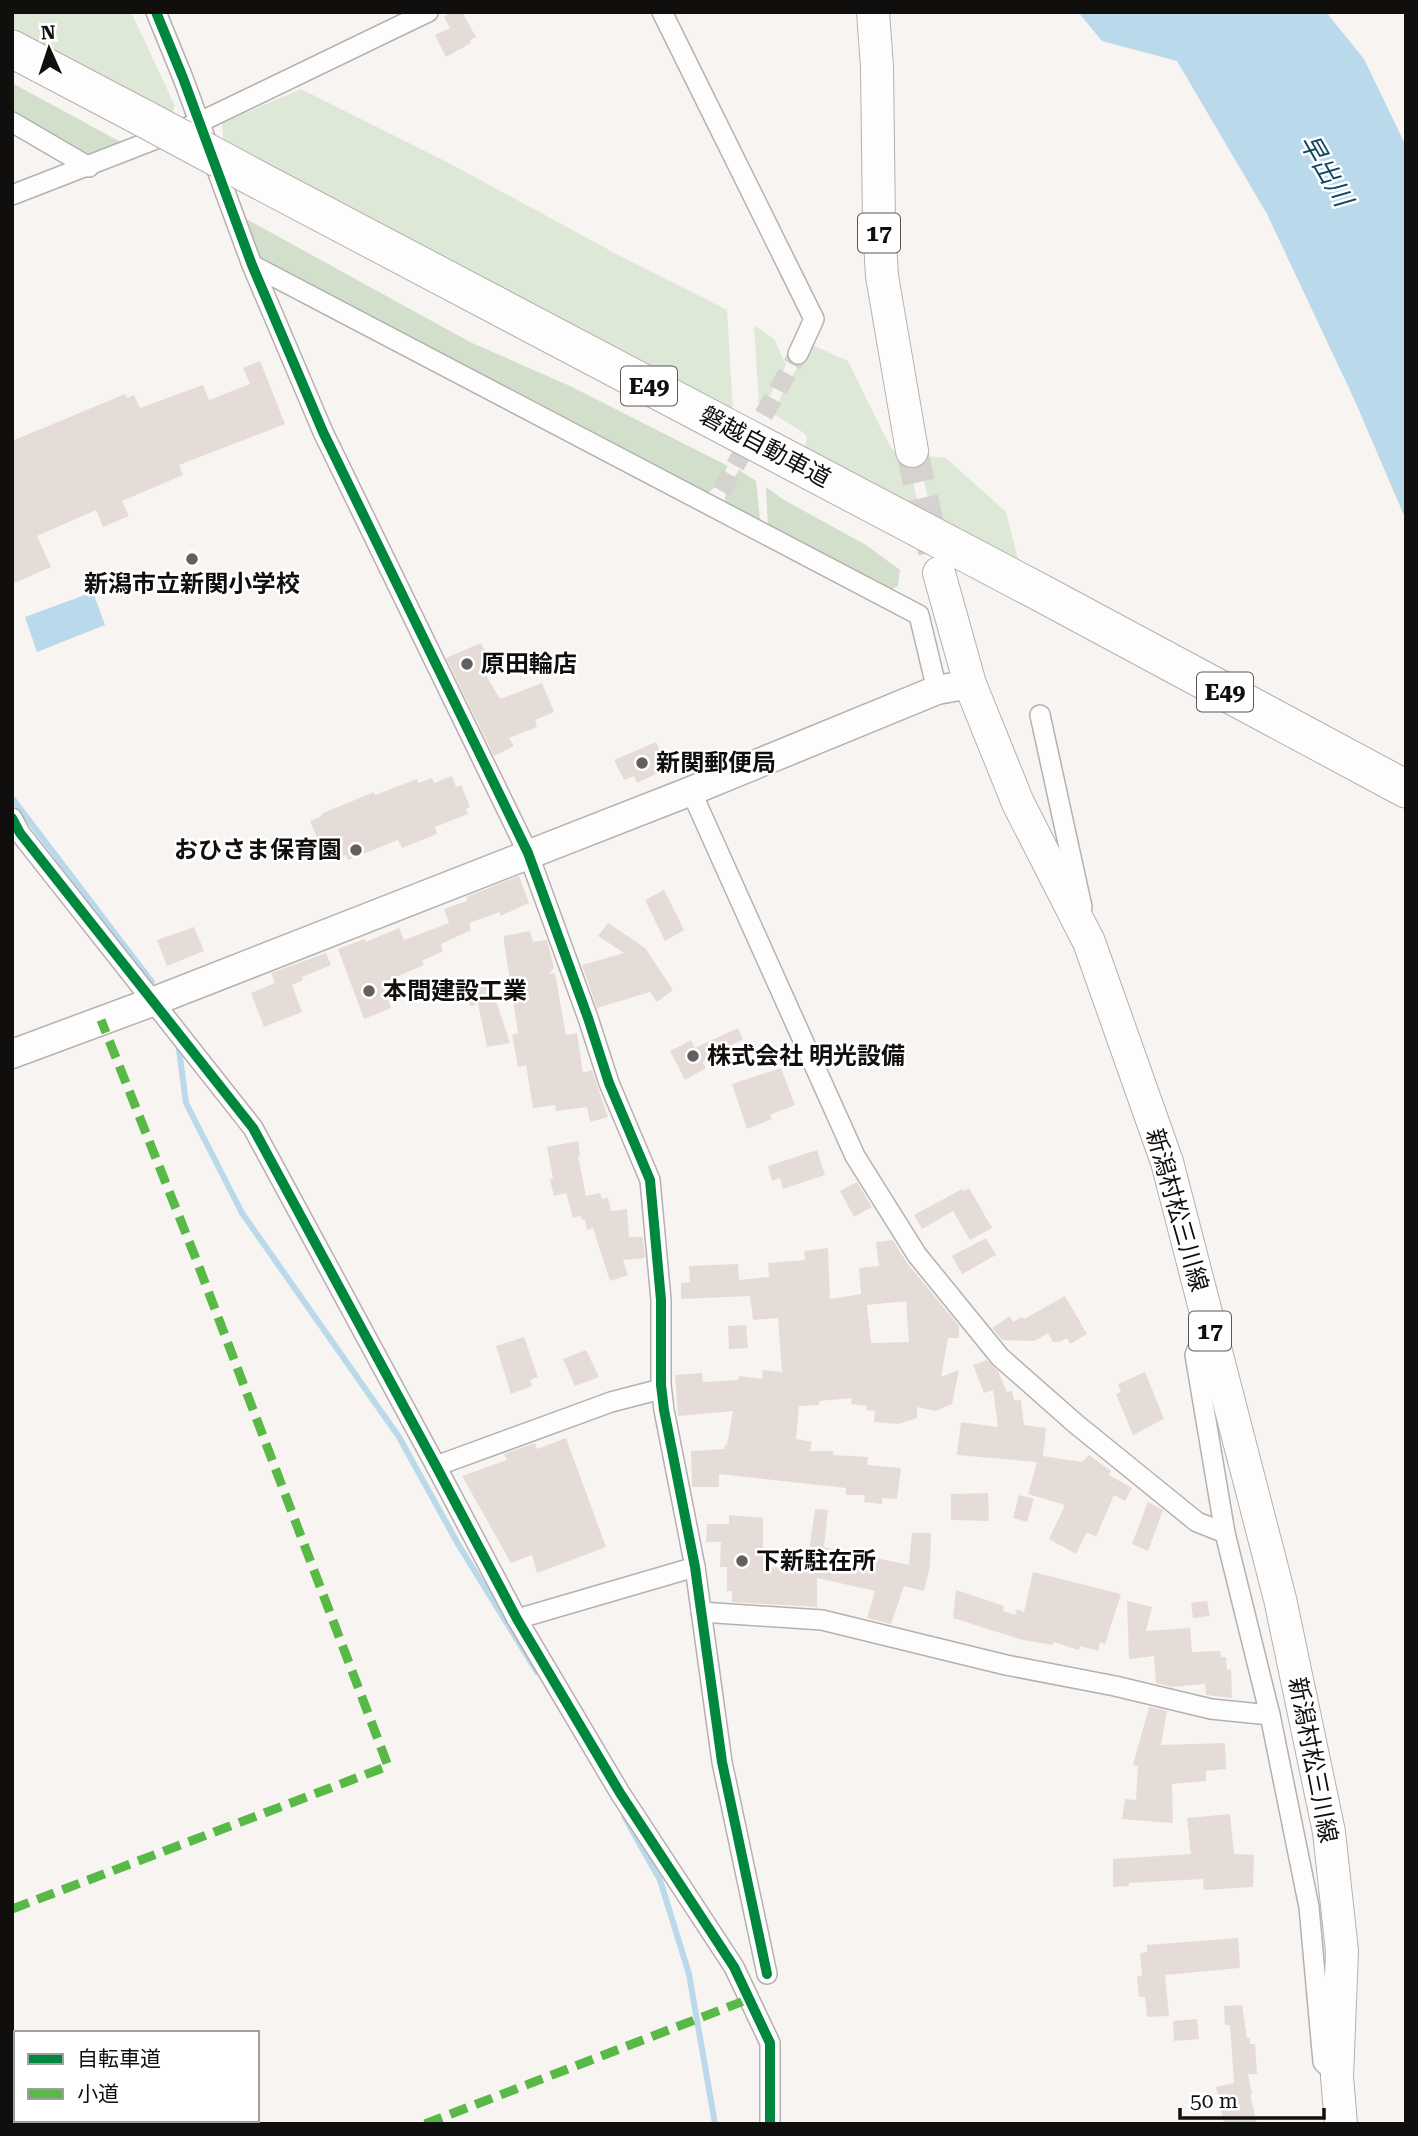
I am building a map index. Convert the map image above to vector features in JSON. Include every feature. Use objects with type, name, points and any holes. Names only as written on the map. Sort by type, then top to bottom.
[{"type":"highway","name":"磐越自動車道","points":[[12,49],[1406,789]]},
{"type":"main road","name":"17","points":[[873,12],[877,67],[878,225],[882,276],[912,451]]},
{"type":"main road","name":"新潟村松三川線","points":[[939,573],[970,684],[1018,803],[1090,942],[1167,1162],[1280,1599],[1329,1832],[1342,1951],[1337,2077],[1341,2124]]},
{"type":"street","points":[[156,12],[200,122],[251,265],[323,432],[528,853],[609,1083],[650,1180],[661,1300],[661,1389],[695,1567],[722,1762],[767,1974]]},
{"type":"street","points":[[12,195],[200,122],[428,12]]},
{"type":"street","points":[[662,12],[814,319],[799,354]]},
{"type":"street","points":[[12,122],[89,167]]},
{"type":"street","points":[[251,265],[717,498],[919,615],[937,690]]},
{"type":"street","points":[[12,1054],[691,791],[937,690],[970,684]]},
{"type":"street","points":[[1040,715],[1090,942]]},
{"type":"street","points":[[691,791],[855,1156],[917,1255],[1000,1357],[1076,1424],[1197,1522],[1225,1534]]},
{"type":"street","points":[[12,818],[20,833],[253,1128],[517,1619],[620,1793],[734,1967],[770,2043],[770,2124]]},
{"type":"street","points":[[1208,1322],[1195,1354],[1225,1534],[1270,1715],[1308,1908],[1323,2062],[1337,2077]]},
{"type":"street","points":[[436,1466],[611,1402],[661,1389]]},
{"type":"street","points":[[517,1619],[695,1567]]},
{"type":"street","points":[[701,1612],[822,1620],[1006,1665],[1115,1686],[1212,1709],[1270,1715]]},
{"type":"green space","points":[[12,12],[131,12],[175,106],[168,122],[12,34]]},
{"type":"green space","points":[[12,83],[128,146],[90,163],[12,117]]},
{"type":"green space","points":[[301,89],[447,162],[622,257],[727,310],[733,412],[224,148],[222,123]]},
{"type":"green space","points":[[239,215],[470,342],[570,386],[728,466],[717,485],[705,496],[255,259]]},
{"type":"green space","points":[[754,325],[774,339],[786,365],[763,408],[759,406]]},
{"type":"green space","points":[[810,344],[848,361],[886,439],[913,482],[922,523],[805,449],[807,437],[804,433],[772,413]]},
{"type":"green space","points":[[918,455],[946,458],[1006,512],[1023,578],[934,524]]},
{"type":"green space","points":[[739,470],[756,481],[760,519],[751,521],[724,506],[726,491]]},
{"type":"green space","points":[[766,487],[784,500],[866,545],[900,570],[898,586],[886,592],[768,528]]},
{"type":"water","name":"早出川","points":[[1078,12],[1326,12],[1364,59],[1406,146],[1406,520],[1355,401],[1267,214],[1177,61],[1102,41]]},
{"type":"water","points":[[93,592],[105,625],[37,652],[25,617]]},
{"type":"building","points":[[452,12],[462,12],[476,37],[470,40],[471,43],[446,57],[435,35],[450,28],[444,17]]},
{"type":"building","points":[[260,361],[285,424],[179,465],[183,475],[122,501],[129,516],[103,527],[96,510],[37,536],[51,567],[12,584],[12,441],[125,394],[127,398],[134,395],[140,408],[203,385],[209,400],[250,384],[243,368]]},
{"type":"building","points":[[481,643],[493,668],[484,672],[500,699],[542,683],[554,712],[535,720],[537,727],[509,738],[514,746],[494,756],[446,658]]},
{"type":"building","points":[[656,742],[668,768],[637,783],[634,776],[624,780],[614,760]]},
{"type":"building","points":[[452,776],[456,787],[461,785],[470,807],[466,809],[468,814],[435,827],[437,834],[402,848],[398,840],[348,860],[346,855],[327,862],[310,821],[374,792],[375,795],[417,779],[418,783],[432,778],[434,783]]},
{"type":"building","points":[[519,876],[529,903],[500,916],[500,912],[469,923],[471,930],[441,944],[443,951],[422,961],[424,965],[382,983],[391,1008],[364,1019],[338,949],[365,939],[366,942],[399,928],[404,940],[449,923],[444,909],[467,901],[466,897]]},
{"type":"building","points":[[664,890],[684,930],[665,941],[645,900]]},
{"type":"building","points":[[608,923],[645,948],[673,990],[657,1002],[650,992],[597,1008],[582,965],[624,953],[598,936]]},
{"type":"building","points":[[194,927],[204,951],[167,966],[157,940]]},
{"type":"building","points":[[530,931],[533,942],[547,940],[554,968],[549,974],[555,973],[566,1035],[577,1033],[583,1073],[592,1070],[608,1117],[590,1122],[587,1107],[556,1111],[555,1105],[533,1108],[526,1065],[518,1067],[512,1035],[518,1033],[504,942],[504,936]]},
{"type":"building","points":[[326,953],[331,965],[302,977],[303,980],[292,985],[302,1012],[264,1027],[251,993],[275,983],[271,973]]},
{"type":"building","points":[[489,980],[510,1043],[487,1047],[478,1004],[470,1006],[466,986]]},
{"type":"building","name":"株式会社 明光設備","points":[[738,1028],[743,1039],[702,1062],[706,1068],[685,1080],[670,1051],[691,1040],[695,1048]]},
{"type":"building","points":[[781,1068],[795,1105],[770,1115],[772,1119],[747,1129],[732,1084]]},
{"type":"building","points":[[578,1141],[578,1156],[586,1196],[600,1193],[602,1199],[608,1198],[611,1211],[627,1209],[629,1237],[643,1237],[645,1258],[623,1260],[628,1275],[610,1281],[593,1228],[587,1230],[585,1219],[582,1220],[581,1216],[573,1218],[566,1193],[554,1196],[550,1180],[553,1178],[547,1147]]},
{"type":"building","points":[[817,1150],[825,1175],[783,1189],[780,1178],[772,1181],[768,1166]]},
{"type":"building","points":[[857,1182],[872,1207],[854,1217],[840,1191]]},
{"type":"building","points":[[969,1188],[992,1228],[970,1240],[953,1211],[922,1229],[914,1215],[962,1189],[963,1191]]},
{"type":"building","points":[[986,1238],[996,1255],[962,1274],[952,1256]]},
{"type":"building","points":[[893,1240],[907,1263],[959,1326],[959,1338],[948,1338],[941,1377],[959,1370],[952,1404],[935,1411],[917,1407],[917,1418],[898,1424],[874,1422],[875,1411],[866,1410],[867,1406],[851,1404],[852,1398],[819,1401],[819,1405],[799,1406],[796,1439],[812,1442],[810,1451],[833,1451],[833,1455],[868,1457],[867,1465],[901,1468],[897,1499],[882,1498],[882,1504],[864,1502],[865,1495],[846,1495],[846,1488],[719,1474],[719,1487],[692,1487],[691,1451],[724,1449],[733,1411],[678,1416],[675,1375],[702,1373],[703,1382],[738,1380],[739,1376],[762,1379],[763,1370],[782,1372],[778,1318],[753,1320],[750,1296],[681,1299],[681,1283],[690,1282],[689,1266],[738,1264],[739,1280],[769,1277],[768,1263],[805,1260],[804,1251],[828,1248],[830,1299],[861,1294],[859,1268],[879,1266],[876,1242]],"holes":[[[906,1301],[909,1342],[871,1343],[867,1305]]]},
{"type":"building","points":[[1065,1296],[1087,1334],[1070,1344],[1067,1338],[1053,1342],[1048,1333],[1034,1341],[1002,1340],[992,1328],[1010,1316],[1013,1322],[1022,1317],[1024,1319]]},
{"type":"building","points":[[746,1325],[748,1348],[729,1349],[728,1326]]},
{"type":"building","points":[[524,1337],[538,1377],[530,1380],[532,1386],[511,1394],[496,1346]]},
{"type":"building","points":[[586,1350],[599,1377],[575,1386],[563,1359]]},
{"type":"building","points":[[987,1360],[998,1371],[1007,1392],[1012,1391],[1014,1400],[1021,1400],[1024,1425],[1046,1428],[1043,1456],[1082,1462],[1089,1455],[1111,1471],[1109,1475],[1132,1488],[1125,1501],[1114,1495],[1096,1537],[1087,1532],[1076,1554],[1049,1539],[1065,1505],[1028,1494],[1037,1462],[957,1455],[961,1422],[998,1427],[993,1390],[984,1393],[973,1365]]},
{"type":"building","points":[[1145,1372],[1164,1419],[1133,1435],[1116,1394],[1121,1392],[1118,1384]]},
{"type":"building","points":[[566,1438],[606,1547],[537,1573],[532,1555],[511,1563],[462,1476],[507,1460],[504,1454],[535,1443],[537,1449]]},
{"type":"building","points":[[988,1493],[989,1521],[951,1520],[951,1494]]},
{"type":"building","points":[[1019,1495],[1034,1499],[1027,1522],[1013,1518]]},
{"type":"building","points":[[1148,1502],[1163,1510],[1148,1551],[1132,1544]]},
{"type":"building","points":[[815,1509],[828,1510],[824,1547],[909,1565],[912,1533],[931,1533],[930,1566],[924,1591],[904,1586],[891,1624],[867,1618],[875,1591],[817,1578],[817,1607],[732,1602],[732,1591],[727,1591],[727,1567],[720,1567],[721,1542],[706,1542],[707,1524],[729,1524],[729,1515],[763,1518],[763,1568],[807,1566]]},
{"type":"building","points":[[1033,1572],[1121,1594],[1105,1644],[1100,1642],[1098,1651],[1080,1646],[1079,1650],[1053,1642],[1053,1645],[1023,1640],[953,1618],[956,1590],[1004,1606],[1003,1611],[1015,1615],[1017,1609],[1024,1612]]},
{"type":"building","points":[[1127,1601],[1152,1607],[1146,1631],[1190,1628],[1192,1652],[1220,1651],[1221,1657],[1226,1657],[1227,1670],[1231,1669],[1232,1698],[1206,1695],[1205,1684],[1172,1687],[1156,1683],[1154,1656],[1129,1659]]},
{"type":"building","points":[[1207,1601],[1210,1616],[1193,1618],[1191,1603]]},
{"type":"building","points":[[1149,1707],[1167,1711],[1161,1745],[1225,1743],[1226,1769],[1206,1771],[1206,1781],[1172,1784],[1173,1823],[1122,1819],[1125,1799],[1136,1800],[1138,1766],[1133,1765]]},
{"type":"building","points":[[1230,1814],[1234,1854],[1254,1855],[1253,1887],[1204,1890],[1203,1879],[1129,1883],[1129,1886],[1113,1887],[1113,1859],[1191,1854],[1187,1818]]},
{"type":"building","points":[[1238,1938],[1240,1968],[1165,1975],[1169,2016],[1147,2017],[1145,1997],[1139,1997],[1137,1976],[1142,1976],[1140,1953],[1147,1952],[1147,1945]]},
{"type":"building","points":[[1242,2005],[1247,2038],[1250,2038],[1250,2044],[1255,2044],[1257,2074],[1248,2074],[1257,2124],[1224,2124],[1216,2087],[1234,2083],[1230,2025],[1225,2025],[1224,2006]]},
{"type":"building","points":[[1197,2019],[1199,2039],[1174,2041],[1173,2021]]},
{"type":"waterway","points":[[12,798],[152,982]]},
{"type":"waterway","points":[[178,1042],[186,1103],[242,1213],[399,1437],[458,1544],[537,1672]]},
{"type":"waterway","points":[[624,1816],[660,1880],[689,1974],[715,2124]]},
{"type":"tunnel","points":[[721,491],[798,354]]},
{"type":"tunnel","points":[[912,451],[934,552]]},
{"type":"marked path","points":[[12,1909],[388,1766],[196,1259],[101,1020]]},
{"type":"marked path","points":[[425,2124],[749,1999]]},
{"type":"cycle path","points":[[156,12],[252,265],[323,432],[528,853],[609,1083],[650,1180],[661,1300],[661,1385],[664,1410],[695,1567],[722,1762],[767,1974]]},
{"type":"cycle path","points":[[12,818],[20,833],[253,1128],[517,1619],[620,1793],[734,1967],[770,2043],[770,2124]]},
{"type":"place","name":"新潟市立新関小学校","points":[[192,559]]},
{"type":"place","name":"原田輪店","points":[[467,664]]},
{"type":"place","name":"新関郵便局","points":[[642,763]]},
{"type":"place","name":"おひさま保育園","points":[[356,850]]},
{"type":"place","name":"本間建設工業","points":[[369,991]]},
{"type":"place","name":"株式会社 明光設備","points":[[693,1056]]},
{"type":"place","name":"下新駐在所","points":[[742,1561]]}]
